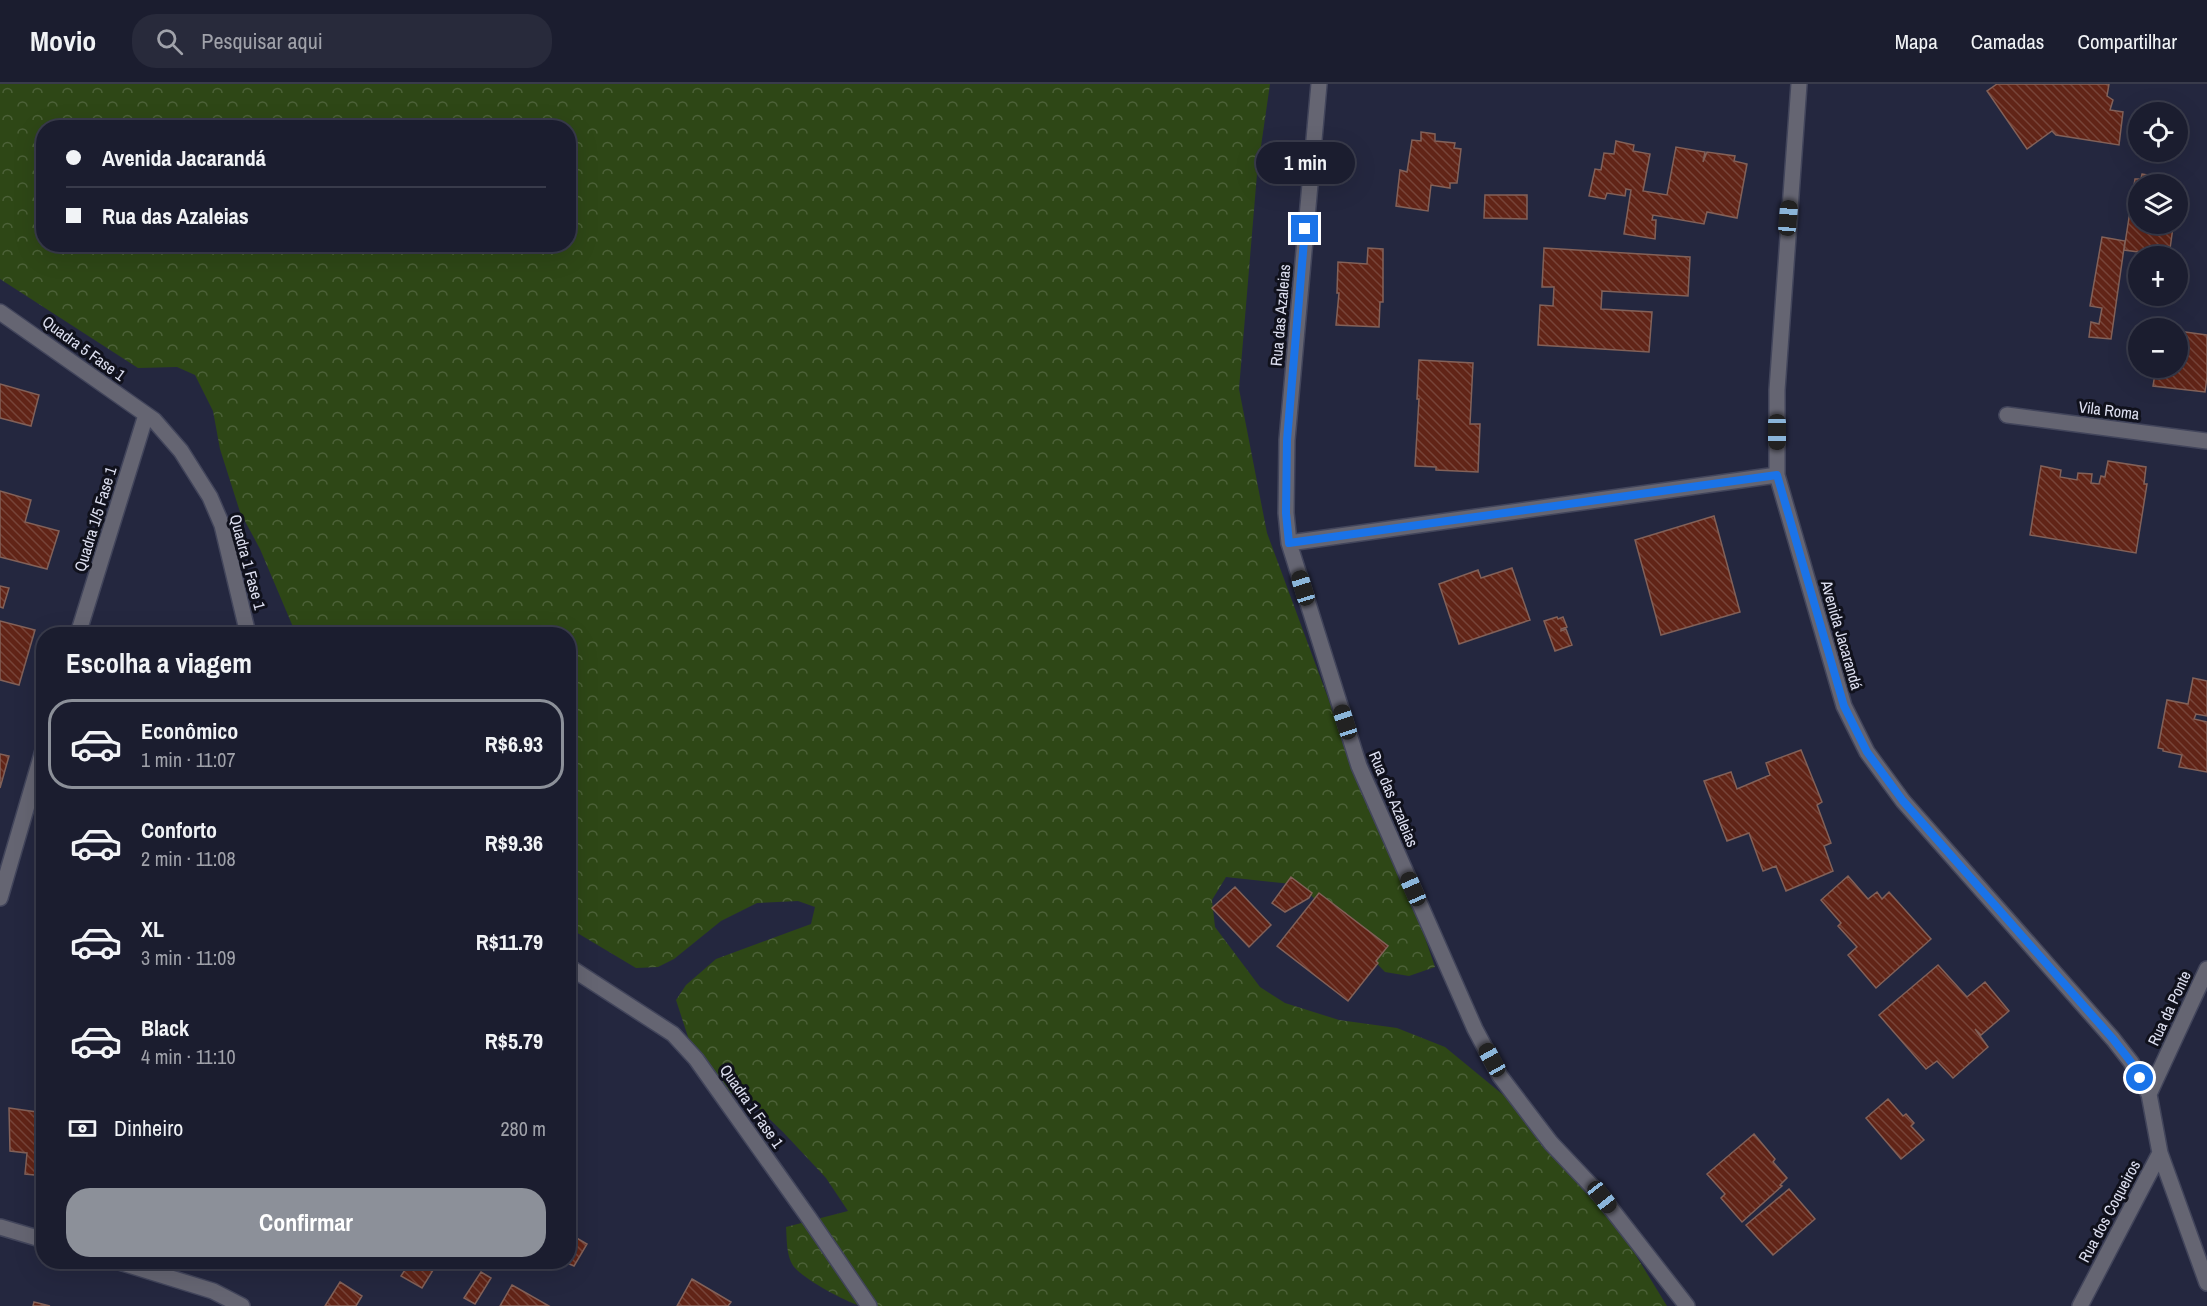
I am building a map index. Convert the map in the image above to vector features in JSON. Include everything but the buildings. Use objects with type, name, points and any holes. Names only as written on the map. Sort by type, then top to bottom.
[{"type":"street","name":"Rua das Azaleias","points":[[1319,84],[1287,440],[1286,513],[1289,543],[1359,766],[1475,1029],[1500,1076],[1545,1135],[1602,1197],[1687,1306]]},
{"type":"street","name":"Avenida Jacarandá","points":[[1799,84],[1777,390],[1777,475],[1844,706],[1867,752],[1903,801],[2113,1039],[2131,1062],[2149,1094]]},
{"type":"street","name":"Quadra 5 Fase 1","points":[[0,312],[146,415]]},
{"type":"street","name":"Quadra 1/5 Fase 1","points":[[80,627],[146,415]]},
{"type":"street","name":"Quadra 1 Fase 1","points":[[146,415],[154,420],[181,451],[210,497],[230,552],[246,627]]},
{"type":"street","name":"Vila Roma","points":[[2007,415],[2207,441]]},
{"type":"street","points":[[1289,543],[1777,475]]},
{"type":"street","points":[[0,898],[36,774]]},
{"type":"street","name":"Rua da Ponte","points":[[2149,1094],[2207,969]]},
{"type":"street","name":"Quadra 1 Fase 1","points":[[576,971],[673,1034],[696,1059],[802,1208],[868,1306]]},
{"type":"street","name":"Rua dos Coqueiros","points":[[2080,1306],[2160,1153],[2149,1094]]},
{"type":"street","points":[[2160,1153],[2207,1283]]},
{"type":"street","points":[[0,1227],[36,1238]]},
{"type":"street","points":[[142,1269],[213,1291],[242,1306]]},
{"type":"green space","points":[[0,84],[1270,84],[1257,174],[1239,389],[1267,533],[1372,817],[1409,891],[1435,967],[1409,976],[1385,972],[1301,885],[1226,877],[1212,900],[1215,927],[1260,987],[1285,1003],[1339,1020],[1397,1028],[1445,1047],[1507,1098],[1605,1205],[1667,1306],[860,1306],[816,1284],[792,1264],[786,1227],[848,1211],[826,1178],[783,1132],[752,1102],[731,1093],[707,1071],[690,1043],[676,1000],[686,985],[716,959],[811,924],[815,907],[798,901],[757,903],[721,921],[674,959],[658,967],[636,968],[576,932],[576,627],[293,627],[260,549],[240,512],[220,449],[213,411],[195,375],[177,367],[138,368],[0,279]]},
{"type":"route","points":[[1305,229],[1287,440],[1286,513],[1289,543],[1777,475],[1844,706],[1867,752],[1903,801],[2113,1039],[2140,1078]]}]
